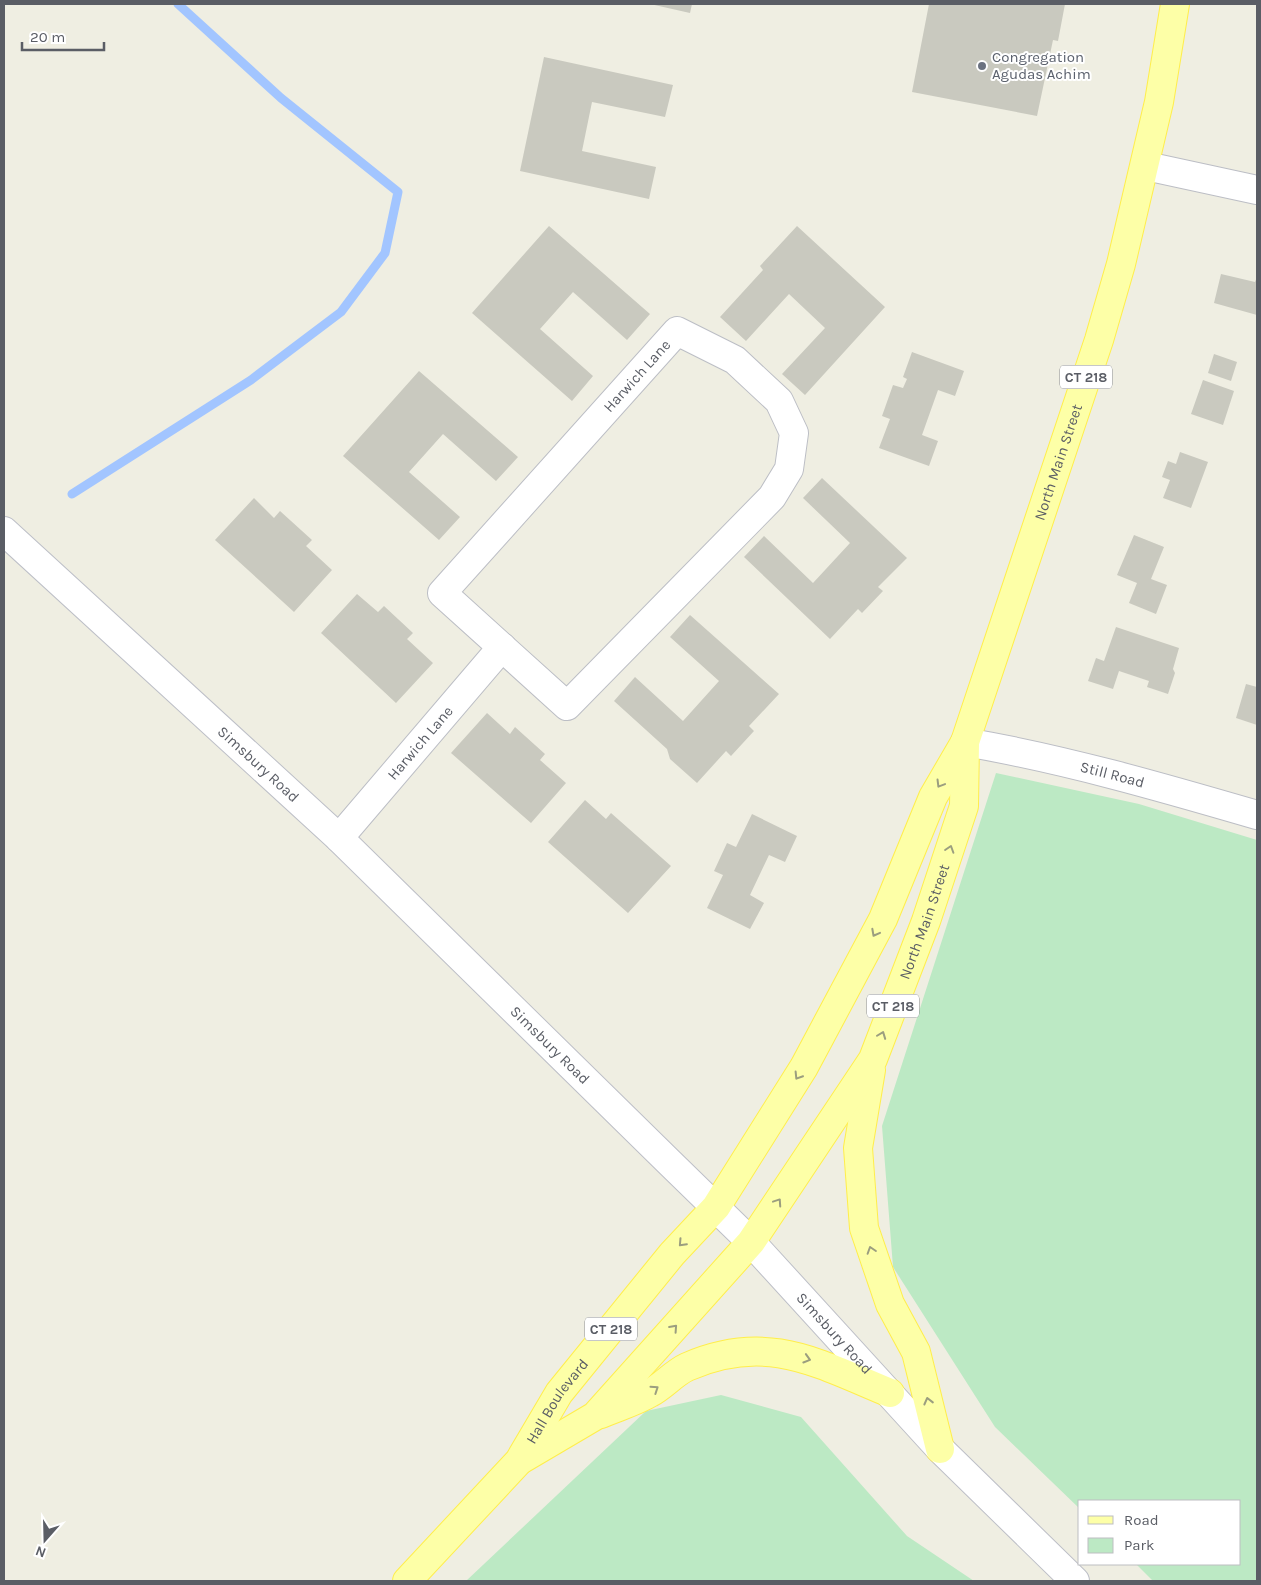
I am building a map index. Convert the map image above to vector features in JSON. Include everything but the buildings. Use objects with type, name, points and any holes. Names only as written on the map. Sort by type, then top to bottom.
[{"type":"main road","name":"North Main Street","points":[[716,1207],[804,1067],[882,919],[933,797],[965,742],[1099,340],[1146,166],[1159,102],[1174,4]]},
{"type":"main road","name":"North Main Street","points":[[751,1242],[873,1059],[926,921],[964,806],[965,742]]},
{"type":"main road","points":[[873,1059],[858,1148],[864,1228],[890,1304],[916,1352],[940,1449]]},
{"type":"main road","name":"Hall Boulevard","points":[[407,1581],[519,1461],[559,1393],[672,1254],[716,1207]]},
{"type":"main road","name":"Hall Boulevard","points":[[519,1461],[595,1416],[751,1242]]},
{"type":"main road","points":[[595,1416],[650,1393],[686,1368],[730,1352],[782,1352],[813,1361],[890,1393]]},
{"type":"street","points":[[1146,166],[1257,190]]},
{"type":"street","name":"Harwich Lane","points":[[677,331],[735,360],[779,401],[794,433],[789,469],[772,497],[567,706],[502,647],[442,593],[677,331]]},
{"type":"street","name":"Simsbury Road","points":[[4,531],[339,838],[716,1207],[751,1242],[940,1449],[1075,1581]]},
{"type":"street","name":"Harwich Lane","points":[[339,838],[502,647]]},
{"type":"street","name":"Still Road","points":[[965,742],[1020,752],[1124,776],[1257,815]]},
{"type":"green space","points":[[996,773],[1139,804],[1257,840],[1257,1581],[1153,1581],[1137,1565],[1241,1565],[1241,1500],[1078,1500],[1078,1507],[995,1427],[893,1267],[882,1126]]},
{"type":"green space","points":[[721,1395],[801,1417],[907,1536],[974,1581],[466,1581],[646,1411]]},
{"type":"waterway","points":[[72,494],[251,380],[341,312],[385,253],[398,192],[281,98],[178,4]]},
{"type":"place","name":"Congregation Agudas Achim","points":[[982,66]]}]
